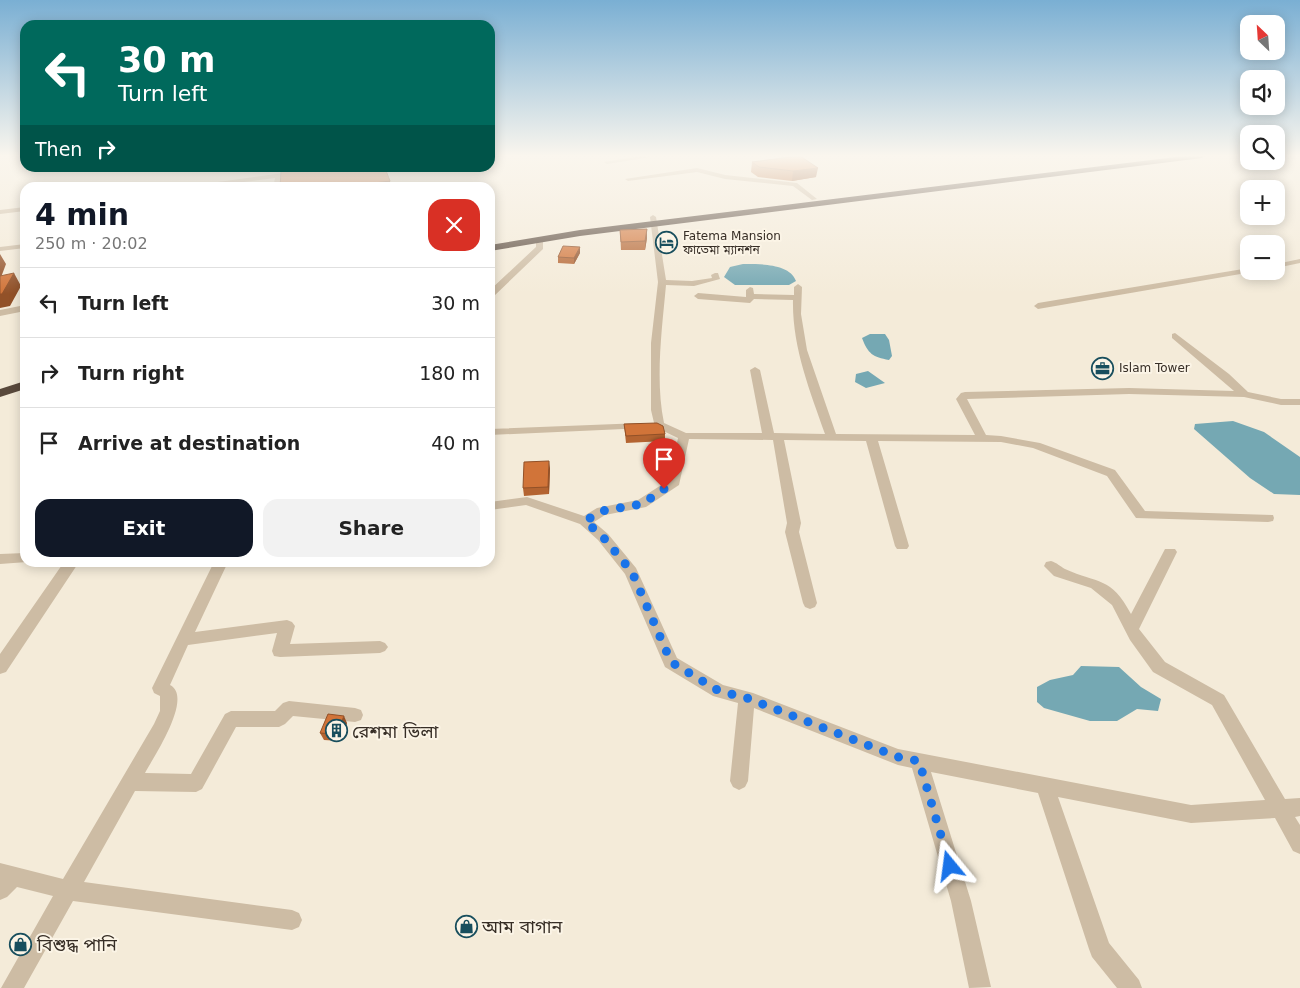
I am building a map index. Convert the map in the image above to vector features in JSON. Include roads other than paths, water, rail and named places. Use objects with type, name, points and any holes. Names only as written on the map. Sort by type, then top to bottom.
[{"type":"highway","points":[[495,247],[654,220],[790,202]]},
{"type":"highway","points":[[495,241],[573,228],[807,202]]},
{"type":"highway","points":[[0,385],[20,379]]},
{"type":"highway","points":[[0,393],[20,386]]},
{"type":"street","points":[[0,212],[20,209]]},
{"type":"street","points":[[654,220],[662,282],[656,343],[656,410],[659,425]]},
{"type":"street","points":[[495,290],[540,247],[539,240]]},
{"type":"street","points":[[0,249],[20,247]]},
{"type":"street","points":[[1285,264],[1300,262]]},
{"type":"street","points":[[1038,306],[1240,272]]},
{"type":"street","points":[[662,282],[694,284],[698,281],[712,281],[716,279],[715,275]]},
{"type":"street","points":[[798,287],[799,298],[797,298],[795,315],[800,341],[832,438]]},
{"type":"street","points":[[698,296],[750,295],[797,298]]},
{"type":"street","points":[[748,311],[750,295]]},
{"type":"street","points":[[0,313],[20,309]]},
{"type":"street","points":[[1175,336],[1225,376],[1244,394]]},
{"type":"street","points":[[755,370],[774,438],[794,523],[792,532],[810,603]]},
{"type":"street","points":[[983,440],[961,399],[965,395],[1129,390],[1244,394],[1281,402],[1300,402]]},
{"type":"street","points":[[495,432],[659,425],[684,436],[1001,439],[1036,445],[1111,473],[1141,515],[1268,518]]},
{"type":"street","points":[[585,521],[602,511],[642,504],[675,482],[684,436]]},
{"type":"street","points":[[871,438],[902,546]]},
{"type":"street","points":[[495,505],[527,501],[585,521],[603,537],[632,572],[671,662],[719,691],[747,698],[898,757],[1192,814],[1300,807]]},
{"type":"street","points":[[1131,629],[1170,552]]},
{"type":"street","points":[[0,559],[20,558]]},
{"type":"street","points":[[1051,566],[1059,572],[1096,584],[1117,601],[1131,629],[1158,667],[1218,700],[1300,844]]},
{"type":"street","points":[[0,667],[69,567]]},
{"type":"street","points":[[12,988],[162,728],[168,711],[168,692],[160,688],[219,567]]},
{"type":"street","points":[[183,640],[287,626],[280,651],[380,647]]},
{"type":"street","points":[[739,781],[747,698]]},
{"type":"street","points":[[130,782],[196,784],[231,719],[279,719],[288,708],[355,715]]},
{"type":"street","points":[[919,761],[961,901],[980,987]]},
{"type":"street","points":[[1045,785],[1100,949],[1131,988]]},
{"type":"street","points":[[5,880],[292,920]]},
{"type":"water","points":[[743,264],[781,268],[793,275],[796,281],[789,285],[735,285],[724,277],[730,267]]},
{"type":"water","points":[[870,334],[885,334],[889,340],[892,356],[889,360],[875,356],[866,348],[862,338]]},
{"type":"water","points":[[868,371],[885,383],[866,388],[855,382],[856,374]]},
{"type":"water","points":[[1233,421],[1264,432],[1300,457],[1300,495],[1274,494],[1250,478],[1194,429],[1195,424]]},
{"type":"water","points":[[1081,666],[1119,667],[1141,687],[1161,699],[1158,711],[1137,709],[1117,721],[1090,721],[1044,708],[1037,702],[1037,687],[1050,680],[1073,675]]},
{"type":"place","name":"Fatema Mansion ফাতেমা ম্যানশন","points":[[667,243]]},
{"type":"place","name":"Islam Tower","points":[[1103,368]]},
{"type":"place","name":"রেশমা ভিলা","points":[[336,731]]},
{"type":"place","name":"আম বাগান","points":[[466,926]]},
{"type":"place","name":"বিশুদ্ধ পানি","points":[[21,944]]}]
